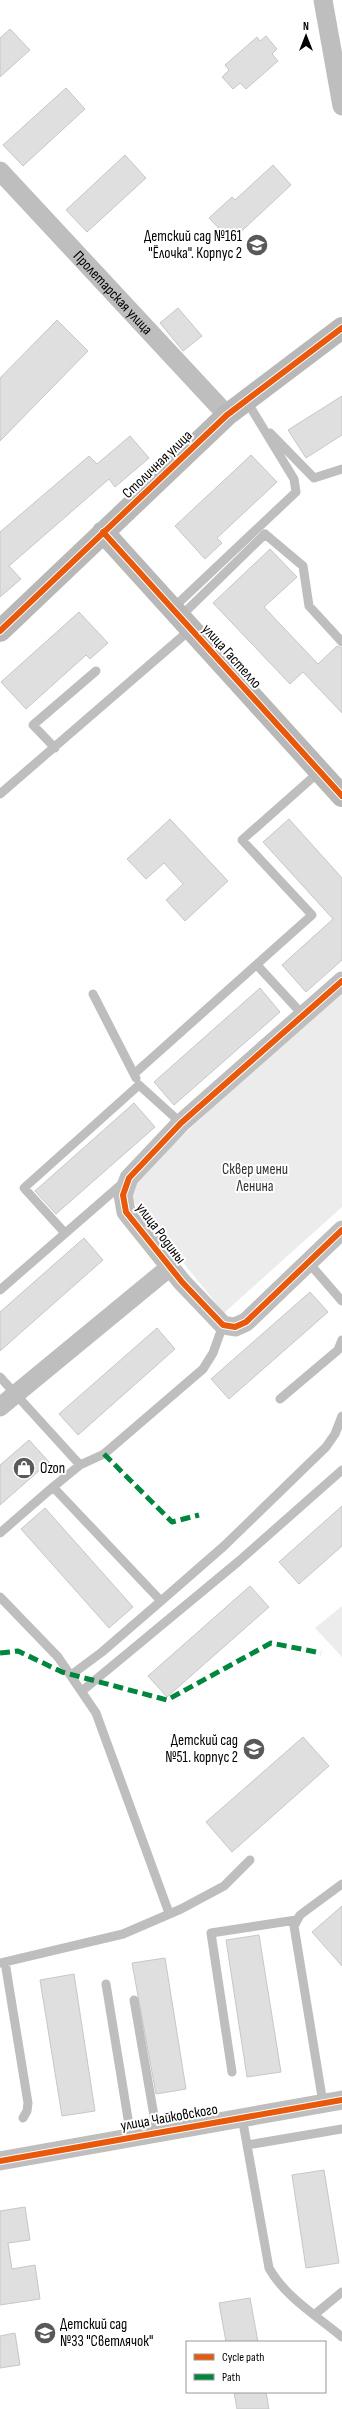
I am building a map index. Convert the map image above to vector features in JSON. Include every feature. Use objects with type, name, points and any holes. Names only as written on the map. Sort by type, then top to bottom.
[{"type":"street","points":[[323,0],[342,106]]},
{"type":"street","name":"Пролетарская улица","points":[[0,171],[227,415]]},
{"type":"street","name":"Столичная улица","points":[[0,631],[227,415],[342,328]]},
{"type":"street","name":"улица Гастелло","points":[[104,532],[342,796]]},
{"type":"street","name":"улица Родины","points":[[223,1325],[170,1267],[126,1212],[123,1195],[129,1178],[181,1123],[342,981]]},
{"type":"street","points":[[223,1325],[235,1327],[246,1322],[342,1230]]},
{"type":"street","name":"улица Родины","points":[[0,1407],[170,1267]]},
{"type":"street","name":"улица Чайковского","points":[[0,2161],[342,2100]]},
{"type":"lane","points":[[181,618],[296,492],[294,479],[246,400]]},
{"type":"lane","points":[[258,421],[314,478],[342,469]]},
{"type":"lane","points":[[0,794],[55,748],[265,534],[303,566],[309,606],[342,642]]},
{"type":"lane","points":[[55,748],[33,725],[96,671]]},
{"type":"lane","points":[[134,1074],[312,915],[242,840],[320,771]]},
{"type":"lane","points":[[257,965],[303,1016]]},
{"type":"lane","points":[[93,994],[139,1085],[181,1123]]},
{"type":"lane","points":[[65,1233],[24,1188],[139,1085]]},
{"type":"lane","points":[[0,1290],[129,1178]]},
{"type":"lane","points":[[308,1262],[342,1301]]},
{"type":"lane","points":[[0,1533],[80,1465],[104,1454],[203,1369],[214,1353],[223,1325]]},
{"type":"lane","points":[[280,1399],[340,1352],[342,1340]]},
{"type":"lane","points":[[0,1377],[80,1465]]},
{"type":"lane","points":[[71,1675],[102,1652],[224,1546],[326,1448],[342,1416]]},
{"type":"lane","points":[[82,1691],[239,1560],[342,1470]]},
{"type":"lane","points":[[53,1487],[161,1601]]},
{"type":"lane","points":[[0,1597],[58,1657],[96,1713],[169,1913]]},
{"type":"lane","points":[[22,2118],[27,2111],[28,2102],[3,1962],[123,1934],[224,1886],[250,1860]]},
{"type":"lane","points":[[232,2072],[211,1932],[296,1920],[342,1884]]},
{"type":"lane","points":[[296,1920],[294,1932],[323,2103]]},
{"type":"lane","points":[[106,1984],[131,2137]]},
{"type":"lane","points":[[134,2000],[156,2133]]},
{"type":"lane","points":[[242,2117],[269,2268],[276,2280],[286,2291],[342,2337]]},
{"type":"lane","points":[[247,2145],[342,2129]]},
{"type":"lane","points":[[314,2314],[342,2292]]},
{"type":"green space","name":"Сквер имени Ленина","points":[[342,987],[342,1207],[224,1313],[124,1190]]},
{"type":"green space","points":[[342,1606],[342,1657],[315,1628]]},
{"type":"building","points":[[10,29],[30,50],[0,77],[0,38]]},
{"type":"building","points":[[266,36],[277,49],[272,54],[278,61],[246,89],[240,83],[233,89],[222,77],[229,70],[225,65],[257,37],[260,41]]},
{"type":"building","points":[[66,88],[85,109],[23,166],[3,145]]},
{"type":"building","points":[[125,155],[146,178],[87,232],[66,210]]},
{"type":"building","points":[[273,165],[291,185],[231,241],[209,218],[232,197],[235,200]]},
{"type":"building","points":[[178,308],[202,336],[183,351],[160,323]]},
{"type":"building","points":[[57,320],[88,351],[0,441],[0,378]]},
{"type":"building","points":[[342,396],[342,435],[306,458],[288,430]]},
{"type":"building","points":[[130,436],[149,458],[115,487],[109,479],[9,566],[21,579],[0,597],[0,532],[89,456],[97,464]]},
{"type":"building","points":[[251,455],[277,482],[217,538],[222,543],[205,559],[175,526]]},
{"type":"building","points":[[270,549],[297,577],[264,607],[318,664],[337,646],[342,648],[342,713],[303,672],[290,684],[213,603]]},
{"type":"building","points":[[79,612],[108,643],[90,659],[86,655],[26,709],[1,682]]},
{"type":"building","points":[[170,819],[228,881],[185,921],[166,900],[183,884],[164,863],[146,879],[127,859]]},
{"type":"building","points":[[289,819],[342,878],[342,960],[306,992],[282,965],[333,919],[263,842]]},
{"type":"building","points":[[260,988],[280,1012],[174,1105],[154,1082]]},
{"type":"building","points":[[134,1103],[155,1127],[56,1214],[35,1191]]},
{"type":"building","points":[[84,1238],[103,1260],[0,1351],[0,1312]]},
{"type":"building","points":[[310,1292],[328,1312],[229,1399],[211,1379]]},
{"type":"building","points":[[157,1328],[175,1349],[78,1435],[59,1414]]},
{"type":"building","points":[[29,1440],[49,1462],[0,1505],[0,1465]]},
{"type":"building","points":[[342,1506],[342,1546],[299,1584],[279,1562]]},
{"type":"building","points":[[45,1508],[133,1607],[109,1628],[21,1529]]},
{"type":"building","points":[[250,1586],[269,1607],[167,1697],[148,1676]]},
{"type":"building","points":[[303,1737],[329,1766],[232,1852],[206,1822]]},
{"type":"building","points":[[342,1906],[342,1966],[312,1932]]},
{"type":"building","points":[[259,1935],[281,2072],[247,2077],[226,1940]]},
{"type":"building","points":[[165,1958],[186,2089],[156,2094],[132,1963]]},
{"type":"building","points":[[74,1974],[95,2111],[62,2116],[40,1980]]},
{"type":"building","points":[[324,2170],[339,2263],[306,2268],[292,2175]]},
{"type":"building","points":[[25,2207],[30,2240],[8,2243],[12,2269],[35,2265],[40,2299],[0,2305],[0,2211]]},
{"type":"building","points":[[250,2298],[258,2341],[226,2341],[219,2303]]},
{"type":"building","points":[[15,2333],[20,2365],[0,2368],[0,2336]]},
{"type":"building","points":[[234,2393],[266,2393],[269,2409],[237,2409]]},
{"type":"marked path","points":[[104,1454],[172,1522],[199,1515]]},
{"type":"marked path","points":[[0,1653],[18,1651],[62,1672],[167,1700],[271,1643],[321,1653]]},
{"type":"cycle path","points":[[0,631],[227,415],[342,328]]},
{"type":"cycle path","points":[[103,532],[342,796]]},
{"type":"cycle path","points":[[342,981],[181,1123],[129,1178],[123,1195],[126,1212],[182,1282],[223,1325],[235,1327],[246,1322],[342,1230]]},
{"type":"cycle path","points":[[0,2161],[342,2100]]},
{"type":"place","name":"Детский сад №161 \"Ёлочка\". Корпус 2","points":[[257,245]]},
{"type":"place","name":"Ozon","points":[[24,1468]]},
{"type":"place","name":"Детский сад №51. корпус 2","points":[[254,1749]]},
{"type":"place","name":"Детский сад №33 \"Светлячок\"","points":[[45,2333]]}]
